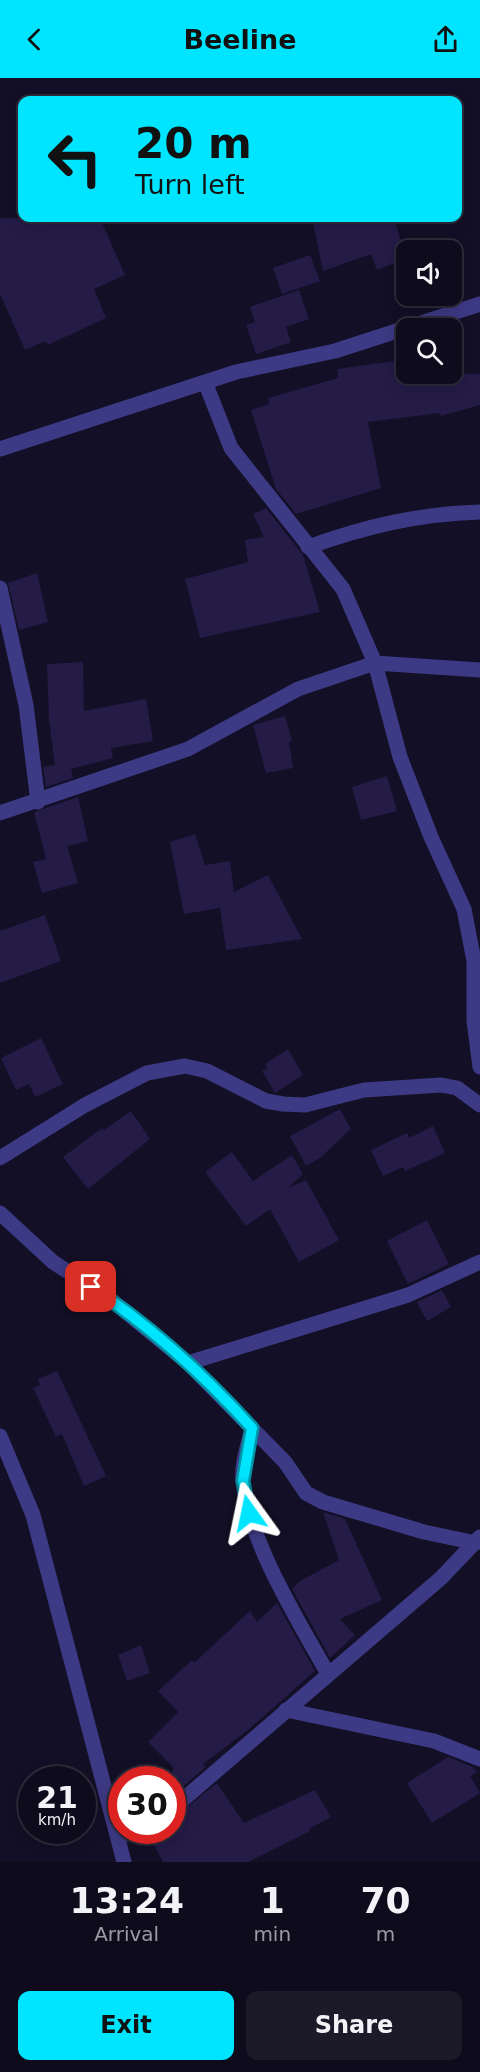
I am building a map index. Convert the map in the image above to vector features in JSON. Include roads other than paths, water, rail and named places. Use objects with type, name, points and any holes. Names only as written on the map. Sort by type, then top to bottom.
[{"type":"street","points":[[0,449],[205,382],[335,351],[480,304]]},
{"type":"street","points":[[205,382],[231,448],[308,548],[343,589],[375,663],[400,757],[431,837],[464,909],[474,961],[480,1067]]},
{"type":"street","points":[[308,548],[360,528],[444,513],[480,512]]},
{"type":"street","points":[[0,588],[26,705],[38,802]]},
{"type":"street","points":[[0,813],[38,802],[188,749],[298,689],[375,663],[480,670]]},
{"type":"street","points":[[0,1158],[85,1105],[147,1073],[185,1066],[207,1071],[266,1101],[283,1104],[304,1104],[364,1090],[441,1085],[457,1088],[480,1105]]},
{"type":"street","points":[[0,1213],[53,1262],[110,1299],[188,1363],[285,1462],[306,1492],[314,1498],[424,1532],[478,1540]]},
{"type":"street","points":[[188,1363],[408,1295],[480,1262]]},
{"type":"street","points":[[252,1428],[243,1481],[249,1513],[278,1584],[328,1674]]},
{"type":"street","points":[[2,1444],[33,1515],[108,1800]]},
{"type":"street","points":[[186,1797],[441,1578],[478,1540]]},
{"type":"street","points":[[286,1710],[434,1741],[480,1759]]},
{"type":"street","points":[[120,1844],[124,1862]]}]
